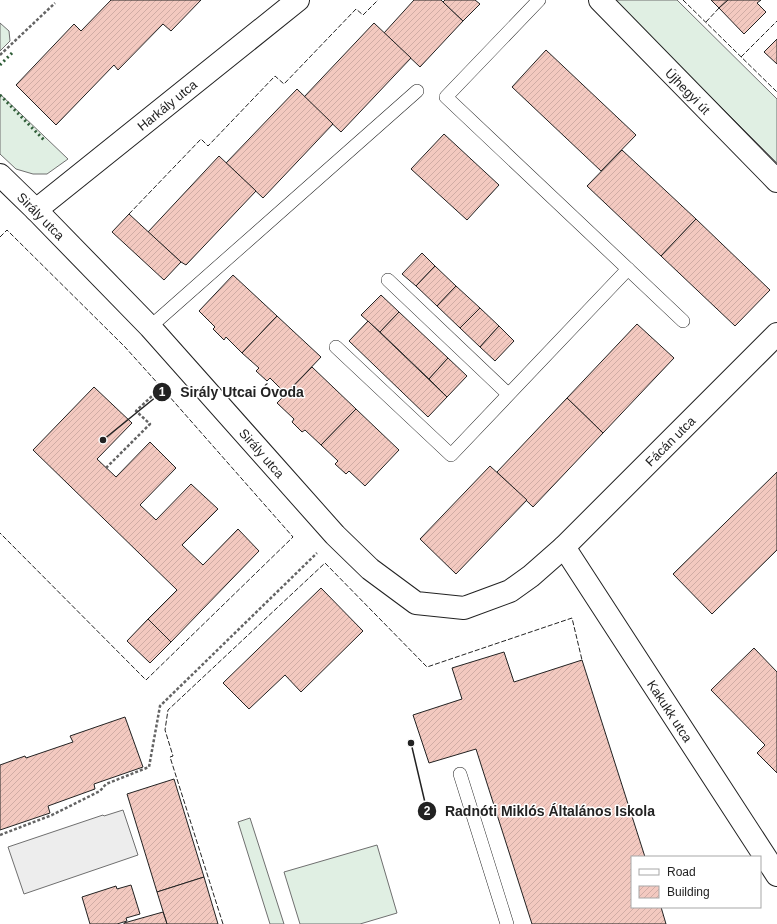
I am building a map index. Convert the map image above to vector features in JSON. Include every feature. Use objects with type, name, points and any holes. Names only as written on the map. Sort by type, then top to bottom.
[{"type":"street","name":"Harkály utca","points":[[36,210],[298,0]]},
{"type":"street","name":"Újhegyi út","points":[[600,0],[777,181]]},
{"type":"street","name":"Sirály utca","points":[[0,175],[150,327],[335,535],[370,569],[416,603],[464,608],[510,591],[531,576],[564,547]]},
{"type":"street","name":"Fácán utca","points":[[564,547],[777,334]]},
{"type":"street","name":"Kakukk utca","points":[[564,547],[777,875]]},
{"type":"lane","points":[[539,0],[446,97],[683,321]]},
{"type":"lane","points":[[150,327],[417,91]]},
{"type":"lane","points":[[336,346],[451,455],[628,269]]},
{"type":"lane","points":[[388,280],[508,394]]},
{"type":"lane","points":[[460,774],[507,924]]},
{"type":"path","points":[[0,55],[55,2]]},
{"type":"path","points":[[106,468],[150,424],[136,411],[168,381]]},
{"type":"path","points":[[0,835],[52,815],[100,791],[106,784],[148,767],[160,706],[335,535]]},
{"type":"green space","points":[[614,0],[677,0],[777,99],[777,163]]},
{"type":"green space","points":[[0,23],[9,31],[10,41],[0,51]]},
{"type":"green space","points":[[0,94],[68,159],[47,174],[33,174],[16,169],[0,154]]},
{"type":"green space","points":[[250,818],[284,924],[270,924],[238,822]]},
{"type":"green space","points":[[377,845],[397,913],[360,924],[300,924],[284,872]]},
{"type":"shaded area","points":[[123,810],[138,855],[24,894],[8,847],[103,815],[104,816]]},
{"type":"building","points":[[111,0],[201,0],[171,31],[163,24],[118,70],[114,65],[56,125],[16,85],[74,24],[81,31]]},
{"type":"building","points":[[414,0],[441,0],[463,21],[420,67],[384,33]]},
{"type":"building","points":[[445,0],[475,0],[480,4],[463,21],[443,2]]},
{"type":"building","points":[[711,0],[728,0],[719,8]]},
{"type":"building","points":[[728,0],[761,0],[757,3],[766,12],[744,34],[719,8]]},
{"type":"building","points":[[374,23],[411,58],[341,132],[304,97]]},
{"type":"building","points":[[777,39],[777,64],[764,52]]},
{"type":"building","points":[[546,50],[636,135],[601,171],[512,87]]},
{"type":"building","points":[[297,89],[333,124],[263,198],[226,163]]},
{"type":"building","points":[[444,134],[499,185],[467,220],[411,169]]},
{"type":"building","points":[[622,150],[696,219],[661,256],[587,186]]},
{"type":"building","points":[[219,156],[256,191],[186,265],[148,232]]},
{"type":"building","points":[[129,214],[181,262],[164,280],[112,232]]},
{"type":"building","points":[[696,219],[770,290],[735,326],[661,256]]},
{"type":"building","points":[[422,253],[435,266],[416,286],[402,274]]},
{"type":"building","points":[[435,266],[456,286],[437,306],[416,286]]},
{"type":"building","points":[[233,275],[277,316],[242,353],[226,337],[224,340],[213,329],[215,327],[199,311]]},
{"type":"building","points":[[456,286],[480,308],[460,328],[437,306]]},
{"type":"building","points":[[381,295],[399,312],[380,332],[361,315]]},
{"type":"building","points":[[480,308],[499,326],[480,347],[460,328]]},
{"type":"building","points":[[399,312],[448,358],[429,379],[380,332]]},
{"type":"building","points":[[277,316],[321,357],[286,394],[270,378],[267,381],[256,371],[259,368],[242,353]]},
{"type":"building","points":[[368,321],[447,397],[428,417],[349,341]]},
{"type":"building","points":[[637,324],[674,358],[603,433],[567,398]]},
{"type":"building","points":[[499,326],[514,341],[495,361],[480,347]]},
{"type":"building","points":[[448,358],[467,376],[447,397],[429,379]]},
{"type":"building","points":[[312,367],[356,409],[321,445],[305,430],[302,432],[292,422],[294,419],[277,403]]},
{"type":"building","points":[[94,387],[132,423],[97,459],[116,477],[150,442],[176,468],[140,505],[156,520],[191,484],[218,509],[182,545],[203,565],[238,529],[259,551],[171,642],[148,619],[177,590],[33,450]]},
{"type":"building","points":[[567,398],[603,433],[533,507],[497,472]]},
{"type":"building","points":[[356,409],[399,450],[365,486],[349,471],[346,474],[335,464],[338,461],[321,445]]},
{"type":"building","points":[[490,466],[527,500],[456,574],[420,539]]},
{"type":"building","points":[[777,472],[777,550],[712,614],[673,574]]},
{"type":"building","points":[[321,588],[363,631],[301,692],[285,675],[249,709],[223,683]]},
{"type":"building","points":[[148,619],[171,642],[150,663],[127,641]]},
{"type":"building","points":[[754,648],[777,672],[777,773],[757,753],[765,745],[711,690]]},
{"type":"building","points":[[504,652],[514,682],[582,660],[645,856],[631,856],[631,908],[661,908],[666,924],[532,924],[476,749],[429,763],[413,715],[462,699],[452,668]]},
{"type":"building","points":[[125,717],[143,767],[94,784],[95,789],[48,806],[50,813],[0,830],[0,765],[73,742],[70,736]]},
{"type":"building","points":[[174,779],[204,877],[157,892],[127,794]]},
{"type":"building","points":[[204,877],[218,924],[167,924],[157,892]]},
{"type":"building","points":[[131,885],[140,914],[126,918],[127,921],[117,924],[90,924],[82,897],[116,886],[117,889]]},
{"type":"building","points":[[163,912],[167,924],[124,924],[124,923]]},
{"type":"hedge","points":[[0,65],[13,52]]},
{"type":"hedge","points":[[0,95],[44,140]]},
{"type":"fence","points":[[129,214],[201,139],[208,146],[275,76],[284,84],[356,9],[363,15],[378,0]]},
{"type":"fence","points":[[683,0],[777,92]]},
{"type":"fence","points":[[706,22],[719,8]]},
{"type":"fence","points":[[741,57],[777,21]]},
{"type":"fence","points":[[0,237],[7,230],[125,347],[293,537],[146,680],[0,533]]},
{"type":"fence","points":[[223,924],[170,757],[173,756],[165,730],[168,710],[325,563],[427,667],[572,618],[582,660]]},
{"type":"place","name":"Sirály Utcai Óvoda","points":[[103,440]]},
{"type":"place","name":"Radnóti Miklós Általános Iskola","points":[[411,743]]}]
